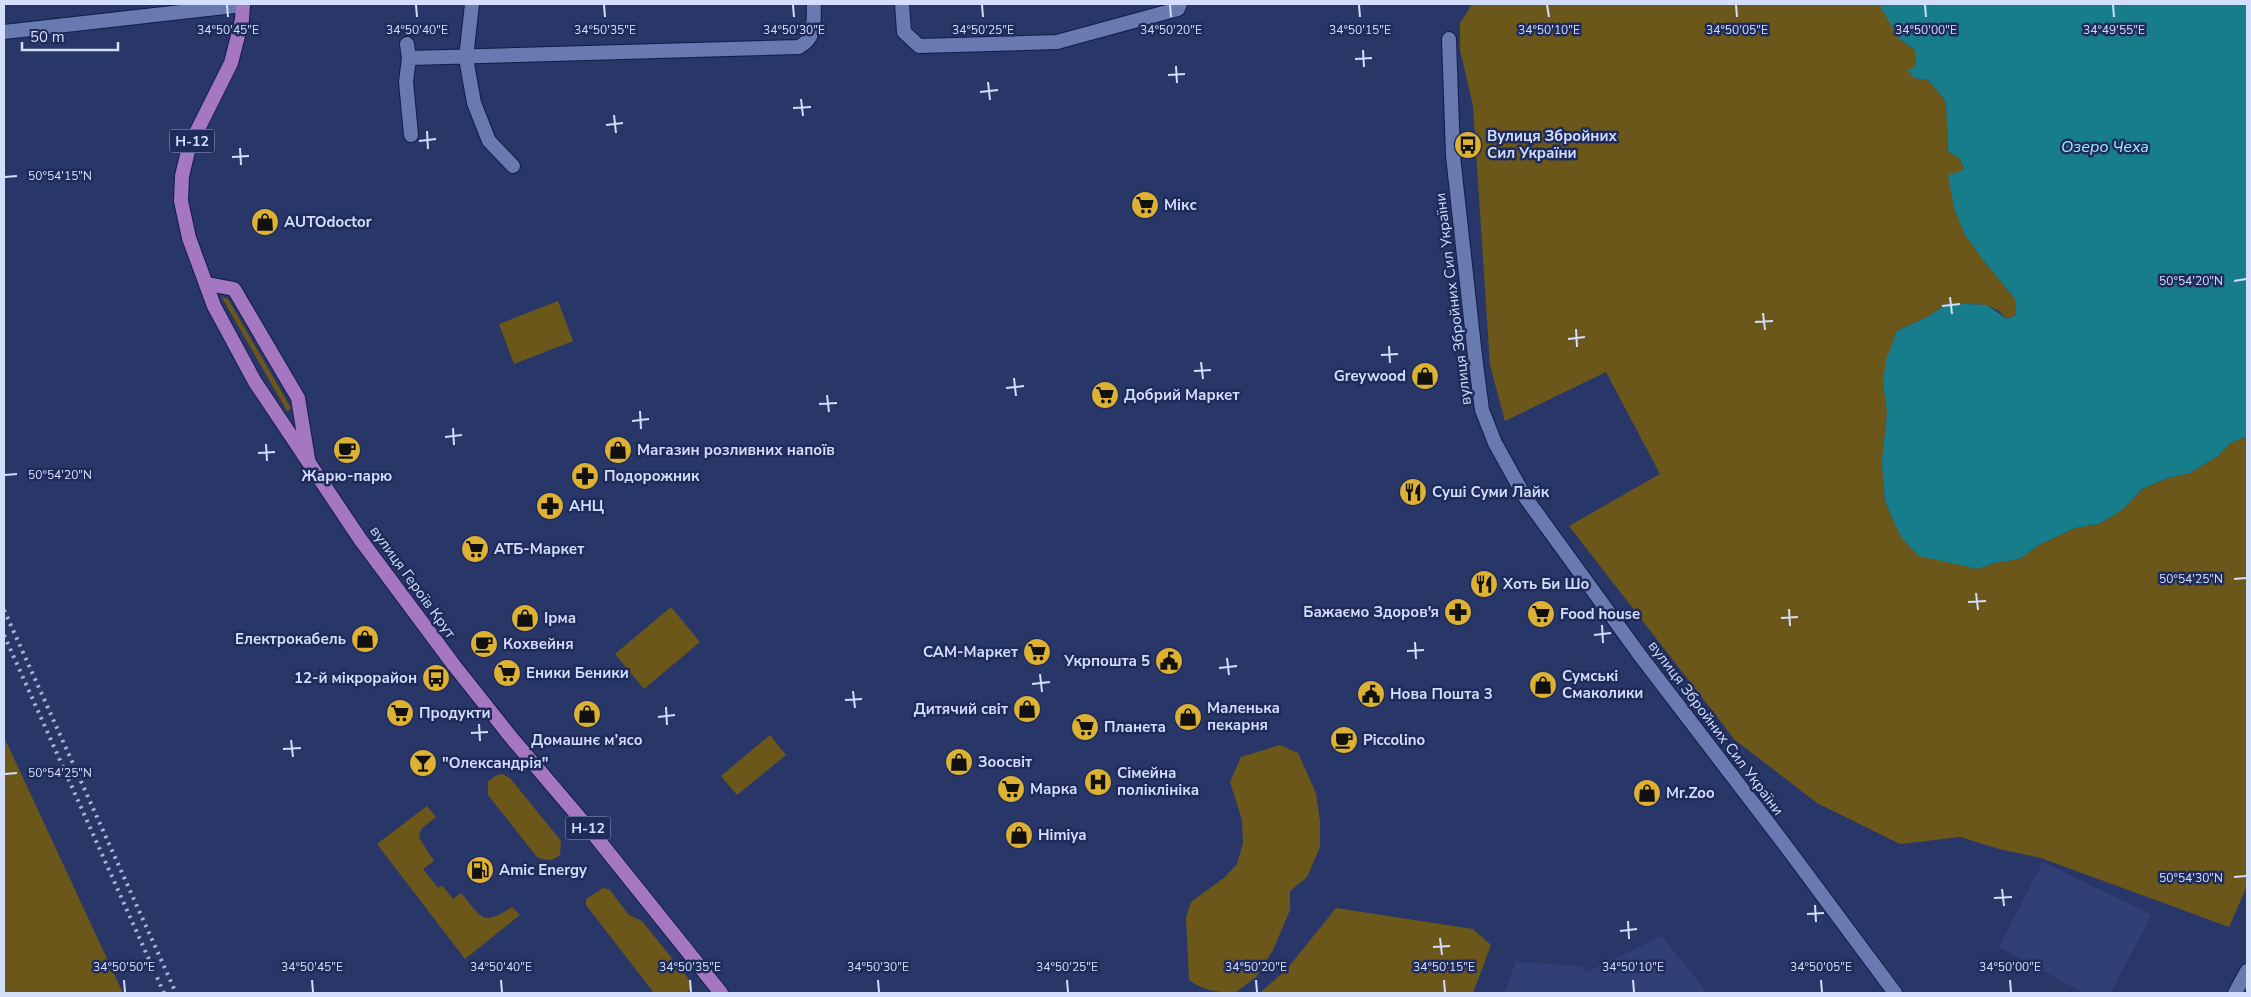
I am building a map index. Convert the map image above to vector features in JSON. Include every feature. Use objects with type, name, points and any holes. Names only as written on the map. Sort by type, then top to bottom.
[{"type":"main road","name":"Н-12","points":[[208,284],[189,238],[181,201],[182,176],[189,147],[231,63],[242,20],[243,4]]},
{"type":"main road","name":"вулиця Героїв Крут","points":[[208,284],[214,306],[255,382],[308,465],[360,539],[453,664],[510,736],[596,837],[721,993]]},
{"type":"main road","points":[[208,284],[234,289],[298,398],[308,465]]},
{"type":"street","points":[[4,32],[243,4]]},
{"type":"street","points":[[472,4],[466,58],[474,103],[489,141],[513,166]]},
{"type":"street","points":[[411,135],[406,82],[408,51],[466,58],[799,47],[807,43],[813,35],[814,4]]},
{"type":"street","points":[[902,4],[904,32],[919,46],[1057,42],[1178,9],[1180,4]]},
{"type":"street","name":"вулиця Збройних Сил України","points":[[1449,39],[1453,156],[1475,356],[1482,410],[1495,443],[1526,497],[1639,654],[1895,993]]},
{"type":"street","points":[[2235,993],[2247,971]]},
{"type":"shaded area","points":[[1472,4],[1879,4],[1882,6],[1899,39],[1915,50],[1916,67],[1907,70],[1914,78],[1928,80],[1946,101],[1948,151],[1960,159],[1964,171],[1954,208],[1965,235],[2015,299],[2016,315],[2007,319],[1999,311],[1987,305],[1948,303],[1929,316],[1897,331],[1883,382],[1887,412],[1882,463],[1885,502],[1901,537],[1951,562],[1978,569],[1994,563],[2019,559],[2039,545],[2075,528],[2099,524],[2122,510],[2142,489],[2168,478],[2190,473],[2218,456],[2229,444],[2247,436],[2247,886],[2229,927],[2041,858],[1999,849],[1960,837],[1900,844],[1817,803],[1735,740],[1569,526],[1660,474],[1606,372],[1505,421],[1490,365],[1473,106],[1460,50],[1460,23]]},
{"type":"shaded area","points":[[221,296],[228,299],[291,408],[287,411]]},
{"type":"shaded area","points":[[558,301],[573,341],[514,364],[499,324]]},
{"type":"shaded area","points":[[671,607],[700,642],[644,689],[615,654]]},
{"type":"shaded area","points":[[770,735],[786,755],[737,795],[721,776]]},
{"type":"shaded area","points":[[4,737],[123,993],[4,993]]},
{"type":"shaded area","points":[[1280,745],[1298,753],[1316,793],[1320,821],[1320,847],[1307,877],[1290,891],[1290,910],[1273,950],[1256,977],[1235,993],[1205,989],[1189,980],[1186,917],[1191,902],[1225,877],[1237,864],[1243,843],[1242,820],[1230,782],[1241,757]]},
{"type":"shaded area","points":[[502,774],[510,778],[561,841],[560,855],[549,860],[537,857],[488,795],[488,782],[495,776]]},
{"type":"shaded area","points":[[427,806],[436,817],[421,829],[419,838],[434,861],[423,869],[438,888],[442,885],[453,899],[461,893],[478,914],[483,917],[494,917],[512,907],[520,915],[465,959],[377,844]]},
{"type":"shaded area","points":[[2043,862],[2152,915],[2110,993],[2084,993],[1999,947]]},
{"type":"shaded area","points":[[603,888],[609,889],[629,915],[642,921],[691,982],[691,989],[686,993],[654,993],[586,905],[586,899]]},
{"type":"shaded area","points":[[1336,908],[1473,929],[1491,945],[1473,993],[1260,993],[1287,969]]},
{"type":"shaded area","points":[[1662,936],[1707,993],[1504,993],[1516,962],[1583,966],[1585,973]]},
{"type":"water","name":"Озеро Чеха","points":[[1879,4],[2247,4],[2247,436],[2229,444],[2218,456],[2190,473],[2168,478],[2142,489],[2122,510],[2099,524],[2075,528],[2039,545],[2019,559],[1994,563],[1978,569],[1919,556],[1901,537],[1885,502],[1882,463],[1887,412],[1883,382],[1886,360],[1897,331],[1929,316],[1948,303],[1987,305],[2007,319],[2016,315],[2015,299],[1965,235],[1954,208],[1948,175],[1964,170],[1960,159],[1948,151],[1946,101],[1928,80],[1914,78],[1907,70],[1916,66],[1915,50],[1899,39]]},
{"type":"railway","points":[[4,610],[176,993]]},
{"type":"railway","points":[[4,635],[164,993]]},
{"type":"place","name":"Вулиця Збройних Сил України","points":[[1468,145]]},
{"type":"place","name":"Мікс","points":[[1145,205]]},
{"type":"place","name":"AUTOdoctor","points":[[265,222]]},
{"type":"place","name":"Greywood","points":[[1425,376]]},
{"type":"place","name":"Добрий Маркет","points":[[1105,395]]},
{"type":"place","name":"Жарю-парю","points":[[347,450]]},
{"type":"place","name":"Магазин розливних напоїв","points":[[618,450]]},
{"type":"place","name":"Подорожник","points":[[585,476]]},
{"type":"place","name":"Суші Суми Лайк","points":[[1413,492]]},
{"type":"place","name":"АНЦ","points":[[550,506]]},
{"type":"place","name":"АТБ-Маркет","points":[[475,549]]},
{"type":"place","name":"Хоть Би Шо","points":[[1484,584]]},
{"type":"place","name":"Бажаємо Здоров'я","points":[[1458,612]]},
{"type":"place","name":"Food house","points":[[1541,614]]},
{"type":"place","name":"Ірма","points":[[525,618]]},
{"type":"place","name":"Електрокабель","points":[[365,639]]},
{"type":"place","name":"Кохвейня","points":[[484,644]]},
{"type":"place","name":"САМ-Маркет","points":[[1037,652]]},
{"type":"place","name":"Укрпошта 5","points":[[1169,661]]},
{"type":"place","name":"Еники Беники","points":[[507,673]]},
{"type":"place","name":"12-й мікрорайон","points":[[436,678]]},
{"type":"place","name":"Сумські Смаколики","points":[[1543,685]]},
{"type":"place","name":"Нова Пошта 3","points":[[1371,694]]},
{"type":"place","name":"Дитячий світ","points":[[1027,709]]},
{"type":"place","name":"Продукти","points":[[400,713]]},
{"type":"place","name":"Домашнє м’ясо","points":[[587,714]]},
{"type":"place","name":"Маленька пекарня","points":[[1188,717]]},
{"type":"place","name":"Планета","points":[[1085,727]]},
{"type":"place","name":"Piccolino","points":[[1344,740]]},
{"type":"place","name":"Зоосвіт","points":[[959,762]]},
{"type":"place","name":"\"Олександрія\"","points":[[423,763]]},
{"type":"place","name":"Сімейна поліклініка","points":[[1098,782]]},
{"type":"place","name":"Марка","points":[[1011,789]]},
{"type":"place","name":"Mr.Zoo","points":[[1647,793]]},
{"type":"place","name":"Himiya","points":[[1019,835]]},
{"type":"place","name":"Amic Energy","points":[[480,870]]}]
